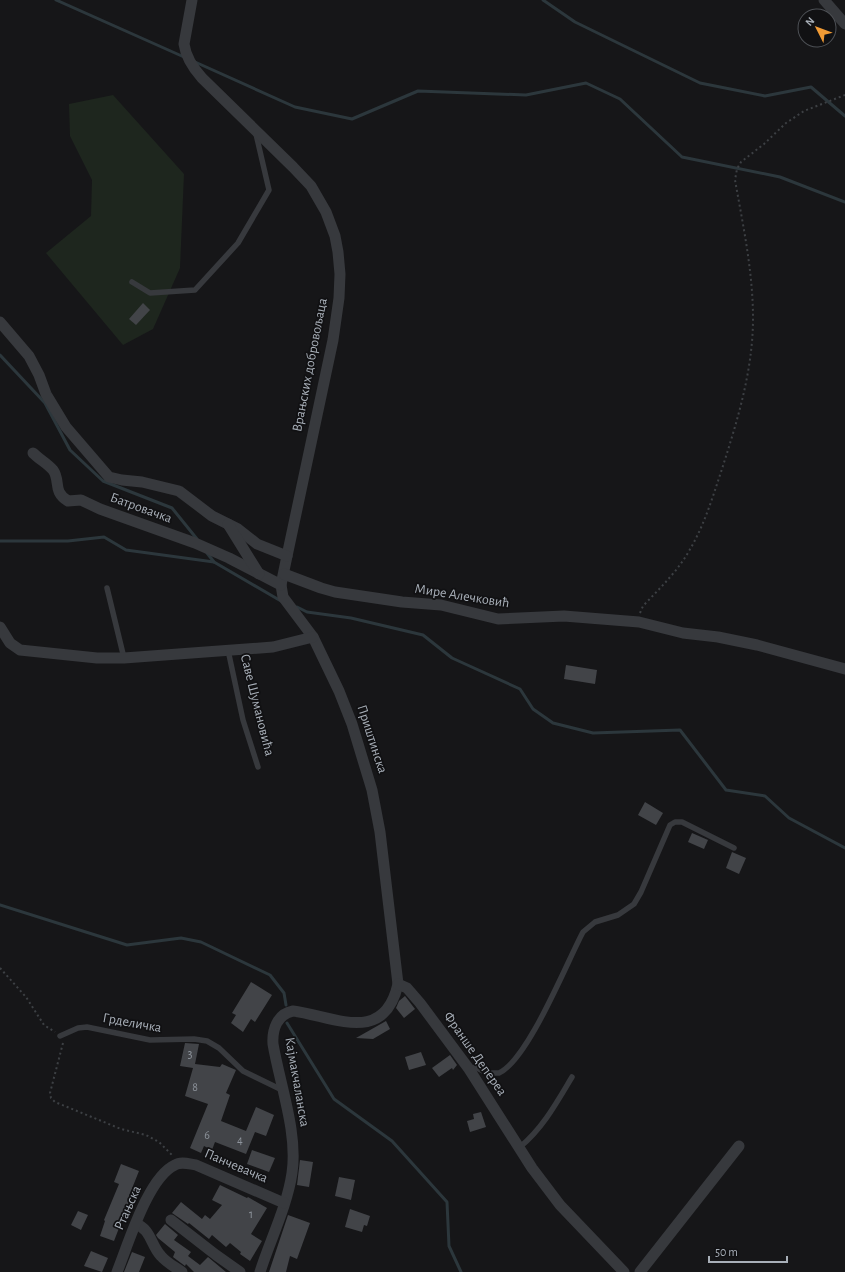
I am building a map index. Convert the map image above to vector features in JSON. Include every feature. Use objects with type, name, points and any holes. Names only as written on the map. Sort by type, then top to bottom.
[{"type":"street","name":"Врањских добровољаца","points":[[192,0],[184,44],[188,59],[202,78],[303,177],[320,201],[335,236],[340,274],[339,298],[333,340],[283,579]]},
{"type":"street","points":[[824,0],[845,24]]},
{"type":"street","name":"Батровачка","points":[[0,322],[30,356],[56,411],[66,427],[109,477],[142,482],[179,491],[212,516],[238,529],[257,544],[287,556]]},
{"type":"street","name":"Батровачка","points":[[33,453],[52,470],[55,475],[58,491],[68,501],[81,500],[100,510],[195,543],[229,558],[259,574],[283,579]]},
{"type":"street","name":"Батровачка","points":[[227,524],[259,574]]},
{"type":"street","name":"Мире Алечковић","points":[[283,579],[335,592],[402,602],[441,605],[498,619],[564,616],[639,622],[683,634],[757,645],[845,669]]},
{"type":"street","name":"Приштинска","points":[[283,579],[285,602],[312,637],[339,690],[352,724],[372,790],[380,832],[392,930]]},
{"type":"street","name":"Саве Шумановића","points":[[0,627],[10,643],[20,650],[97,658],[124,658],[273,646],[312,637]]},
{"type":"street","name":"Кајмакчаланска","points":[[260,1272],[284,1203],[292,1173],[292,1142],[272,1037],[276,1024],[284,1014],[293,1011],[347,1023],[359,1024],[367,1022],[378,1016],[388,1006],[396,993],[398,984],[392,930]]},
{"type":"street","name":"Франше Депереа","points":[[398,984],[407,988],[469,1069],[532,1168],[560,1205],[624,1272]]},
{"type":"street","points":[[640,1272],[739,1146]]},
{"type":"street","name":"Панчевачка","points":[[176,1164],[184,1163],[196,1165],[284,1203]]},
{"type":"street","name":"Ртањска","points":[[118,1272],[136,1224],[157,1180],[162,1174],[176,1164]]},
{"type":"street","points":[[171,1220],[240,1272]]},
{"type":"street","points":[[136,1224],[147,1231],[155,1250],[161,1257],[182,1272]]},
{"type":"lane","points":[[132,282],[150,293],[195,290],[238,243],[269,190],[255,130]]},
{"type":"lane","points":[[107,588],[124,658]]},
{"type":"lane","name":"Саве Шумановића","points":[[228,650],[230,663],[237,686],[243,720],[258,767]]},
{"type":"lane","points":[[469,1069],[475,1067],[487,1073],[499,1073],[518,1057],[535,1030],[583,932],[595,922],[618,915],[634,904],[641,892],[670,825],[676,822],[682,822],[734,848]]},
{"type":"lane","name":"Грделичка","points":[[60,1036],[78,1028],[87,1027],[150,1040],[200,1039],[219,1048],[243,1071],[282,1090]]},
{"type":"lane","points":[[520,1147],[534,1134],[544,1121],[572,1077]]},
{"type":"path","points":[[639,622],[643,606],[672,576],[696,539],[714,493],[741,407],[751,342],[753,306],[749,265],[735,180],[737,169],[744,159],[795,117],[812,108],[845,95]]},
{"type":"path","points":[[0,968],[26,997],[44,1025],[60,1036],[63,1046],[50,1093],[51,1098],[68,1109],[121,1129],[153,1138],[165,1147],[176,1164]]},
{"type":"shaded area","points":[[113,95],[184,174],[180,268],[153,329],[123,345],[46,253],[91,216],[92,180],[70,136],[69,104]]},
{"type":"building","points":[[143,303],[150,310],[136,325],[129,319]]},
{"type":"building","points":[[566,665],[597,670],[595,684],[564,679]]},
{"type":"building","points":[[645,802],[663,813],[656,825],[638,815]]},
{"type":"building","points":[[692,833],[708,840],[704,849],[688,842]]},
{"type":"building","points":[[732,852],[746,858],[739,874],[726,868]]},
{"type":"building","points":[[251,982],[272,995],[255,1022],[251,1019],[243,1032],[231,1023],[236,1015],[232,1013]]},
{"type":"building","points":[[405,996],[415,1009],[404,1018],[396,1008],[399,1001]]},
{"type":"building","points":[[386,1021],[390,1029],[373,1039],[356,1038]]},
{"type":"building","points":[[185,1043],[199,1044],[195,1064],[220,1067],[222,1064],[236,1070],[226,1093],[230,1095],[221,1121],[246,1131],[256,1107],[274,1115],[266,1136],[255,1132],[246,1154],[215,1142],[212,1150],[204,1146],[201,1153],[190,1148],[208,1104],[185,1096],[193,1068],[180,1066]]},
{"type":"building","points":[[421,1052],[426,1065],[409,1070],[405,1057]]},
{"type":"building","points":[[450,1055],[457,1065],[453,1070],[452,1068],[439,1077],[432,1068]]},
{"type":"building","points":[[481,1112],[486,1127],[470,1132],[467,1121],[474,1119],[473,1114]]},
{"type":"building","points":[[252,1150],[275,1158],[269,1172],[247,1164]]},
{"type":"building","points":[[300,1160],[313,1162],[309,1187],[297,1185]]},
{"type":"building","points":[[121,1164],[139,1171],[129,1196],[131,1197],[114,1241],[100,1236],[105,1221],[104,1220],[119,1184],[114,1182]]},
{"type":"building","points":[[339,1177],[355,1180],[351,1200],[335,1196]]},
{"type":"building","points":[[220,1185],[247,1198],[248,1197],[267,1208],[251,1234],[262,1241],[250,1261],[240,1254],[241,1252],[230,1243],[226,1247],[212,1235],[209,1239],[189,1223],[188,1224],[172,1213],[181,1202],[202,1219],[205,1215],[210,1219],[222,1205],[212,1200]]},
{"type":"building","points":[[350,1209],[370,1216],[367,1226],[364,1225],[362,1232],[345,1227]]},
{"type":"building","points":[[78,1211],[88,1215],[81,1230],[71,1225]]},
{"type":"building","points":[[288,1215],[310,1223],[297,1259],[290,1256],[286,1272],[269,1272]]},
{"type":"building","points":[[165,1224],[178,1235],[174,1240],[191,1252],[188,1256],[200,1265],[208,1257],[226,1272],[194,1272],[186,1264],[185,1266],[173,1257],[175,1252],[156,1235]]},
{"type":"building","points":[[91,1251],[108,1258],[102,1272],[84,1266]]},
{"type":"building","points":[[132,1252],[145,1257],[139,1272],[124,1272]]},
{"type":"waterway","points":[[56,0],[184,57]]},
{"type":"waterway","points":[[543,0],[575,22],[700,83],[765,96],[811,87],[845,116]]},
{"type":"waterway","points":[[195,62],[295,107],[352,119],[418,91],[526,95],[586,83],[620,99],[682,157],[780,177],[845,202]]},
{"type":"waterway","points":[[0,355],[45,403],[70,450],[103,481],[172,508],[197,539]]},
{"type":"waterway","points":[[0,541],[68,541],[104,537],[126,550],[214,562],[281,601]]},
{"type":"waterway","points":[[207,553],[214,562]]},
{"type":"waterway","points":[[297,607],[307,612],[351,618],[423,635],[452,658],[520,689],[533,709],[553,723],[593,733],[680,730],[726,790],[765,796],[789,818],[845,848]]},
{"type":"waterway","points":[[0,905],[127,945],[181,938],[201,942],[270,975],[284,993],[286,1005]]},
{"type":"waterway","points":[[287,1023],[334,1099],[392,1141],[447,1202],[449,1246],[461,1272]]}]
